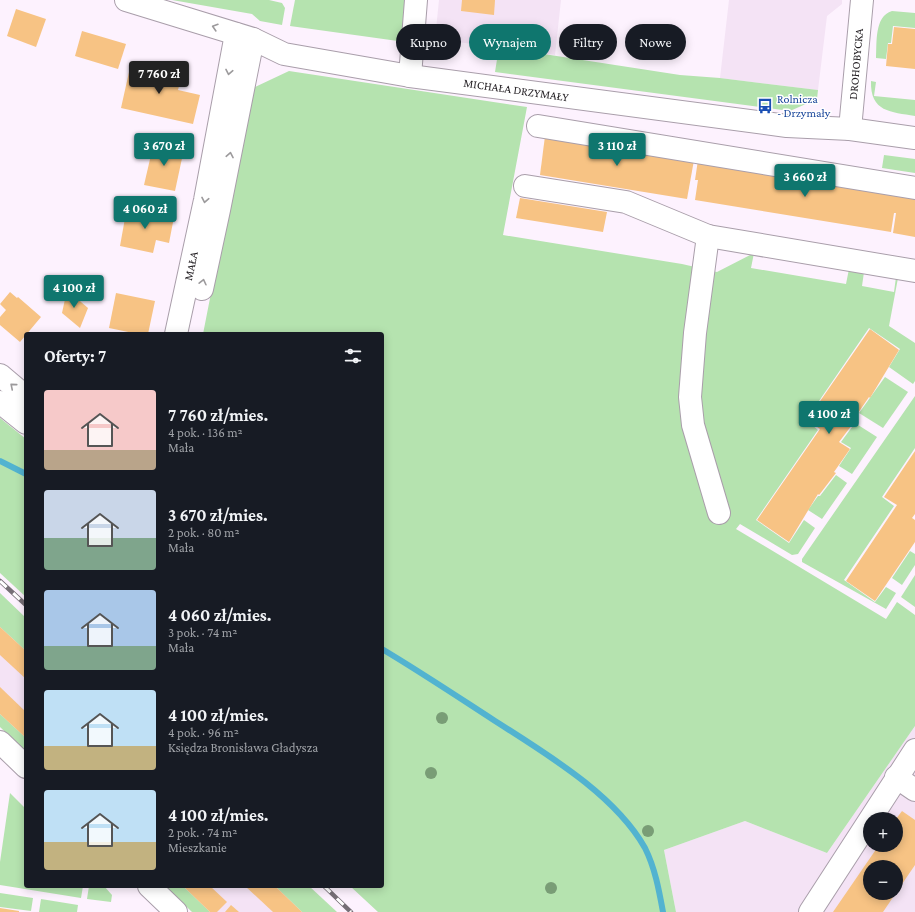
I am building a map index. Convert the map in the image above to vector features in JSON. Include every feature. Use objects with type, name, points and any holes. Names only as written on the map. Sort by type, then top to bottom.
[{"type":"street","name":"MICHAŁA DRZYMAŁY","points":[[126,0],[244,36],[284,54],[410,76],[786,126],[850,129],[915,138]]},
{"type":"street","points":[[410,76],[416,0]]},
{"type":"street","name":"DROHOBYCKA","points":[[850,129],[862,0]]},
{"type":"street","name":"MAŁA","points":[[176,332],[205,200],[244,36]]},
{"type":"street","name":"MAŁA","points":[[191,332],[219,210],[244,36]]},
{"type":"street","points":[[538,126],[915,188]]},
{"type":"street","points":[[525,186],[626,202],[708,236],[915,271]]},
{"type":"street","points":[[708,236],[695,333],[690,397],[693,425],[719,513]]},
{"type":"street","points":[[0,375],[24,395]]},
{"type":"street","points":[[0,402],[24,421]]},
{"type":"street","points":[[0,742],[24,765]]},
{"type":"street","points":[[810,912],[896,777],[915,750]]},
{"type":"street","points":[[896,777],[915,790]]},
{"type":"street","points":[[151,888],[176,912]]},
{"type":"shaded area","points":[[439,0],[561,0],[555,55],[551,54],[551,24],[469,24],[469,44],[461,42],[461,24],[437,24]]},
{"type":"shaded area","points":[[729,0],[842,0],[842,4],[827,16],[818,90],[720,78]]},
{"type":"shaded area","points":[[0,627],[24,649],[24,736],[0,714]]},
{"type":"shaded area","points":[[915,726],[915,912],[676,912],[664,850],[745,821],[827,853]]},
{"type":"shaded area","points":[[185,888],[277,888],[302,912],[210,912]]},
{"type":"green space","points":[[172,0],[269,0],[282,3],[285,8],[282,25],[260,21],[252,14]]},
{"type":"green space","points":[[295,0],[410,0],[407,24],[396,24],[396,41],[290,26]]},
{"type":"green space","points":[[892,11],[915,13],[915,28],[893,26],[891,43],[888,43],[886,59],[876,58],[879,24],[886,14]]},
{"type":"green space","points":[[551,55],[559,56],[559,60],[583,60],[680,75],[720,78],[818,90],[817,99],[790,111],[495,72],[497,60],[551,60]]},
{"type":"green space","points":[[289,71],[527,107],[503,235],[682,264],[717,272],[754,253],[751,268],[846,284],[849,269],[864,272],[862,286],[894,292],[896,277],[898,278],[889,326],[915,343],[915,381],[913,384],[889,367],[900,349],[869,328],[806,420],[818,430],[756,520],[789,543],[804,520],[815,528],[798,554],[792,555],[740,524],[736,529],[886,619],[897,602],[915,615],[915,726],[827,853],[745,821],[664,850],[676,912],[378,912],[352,888],[384,888],[384,332],[203,332],[251,89]]},
{"type":"green space","points":[[871,81],[876,82],[874,96],[915,100],[915,116],[890,111],[878,105],[874,99]]},
{"type":"green space","points":[[884,155],[915,159],[915,173],[882,168]]},
{"type":"green space","points":[[885,377],[908,392],[883,428],[859,413]]},
{"type":"green space","points":[[915,396],[915,448],[882,497],[894,506],[844,580],[875,602],[886,587],[896,593],[886,609],[802,562],[802,559]]},
{"type":"green space","points":[[0,418],[24,437],[24,595],[0,573]]},
{"type":"green space","points":[[855,423],[877,437],[852,474],[839,466],[851,448],[841,442]]},
{"type":"green space","points":[[836,475],[847,483],[822,519],[808,510]]},
{"type":"green space","points":[[910,551],[915,554],[915,565],[902,585],[892,578]]},
{"type":"green space","points":[[915,575],[915,607],[901,597]]},
{"type":"green space","points":[[0,593],[24,616],[24,649],[0,627]]},
{"type":"green space","points":[[0,714],[24,736],[24,750],[0,727]]},
{"type":"green space","points":[[10,793],[24,807],[24,888],[83,888],[81,898],[0,885],[0,862]]},
{"type":"green space","points":[[89,888],[106,888],[112,895],[111,902],[87,899]]},
{"type":"green space","points":[[167,888],[185,888],[210,912],[192,912]]},
{"type":"green space","points":[[277,888],[311,888],[337,912],[302,912]]},
{"type":"green space","points":[[0,893],[33,898],[31,911],[0,907]]},
{"type":"green space","points":[[41,899],[78,905],[77,912],[39,912]]},
{"type":"building","points":[[462,0],[495,0],[494,15],[461,11]]},
{"type":"building","points":[[16,9],[46,19],[36,47],[7,36]]},
{"type":"building","points":[[894,27],[915,29],[915,69],[886,66],[888,44],[892,44]]},
{"type":"building","points":[[82,31],[126,44],[118,69],[75,56]]},
{"type":"building","points":[[131,63],[182,75],[178,90],[200,95],[193,124],[121,108]]},
{"type":"building","points":[[545,136],[694,160],[687,199],[540,175]]},
{"type":"building","points":[[154,142],[184,149],[175,191],[144,185]]},
{"type":"building","points":[[698,160],[915,196],[915,237],[893,233],[896,213],[894,213],[891,232],[695,200],[698,180],[695,180]]},
{"type":"building","points":[[520,198],[607,212],[603,232],[516,218]]},
{"type":"building","points":[[127,207],[174,217],[169,243],[156,240],[153,253],[120,246]]},
{"type":"building","points":[[67,290],[88,308],[80,328],[62,313]]},
{"type":"building","points":[[10,292],[41,317],[28,332],[24,332],[24,337],[20,342],[0,325],[0,317],[6,310],[0,304]]},
{"type":"building","points":[[116,293],[155,301],[148,332],[128,332],[109,328]]},
{"type":"building","points":[[870,329],[899,350],[870,398],[869,397],[854,419],[855,421],[839,442],[850,449],[834,472],[836,473],[819,495],[818,494],[789,542],[757,520],[820,429],[807,420]]},
{"type":"building","points":[[915,451],[915,514],[912,518],[915,520],[915,542],[875,601],[846,581],[897,505],[884,497]]},
{"type":"building","points":[[0,627],[24,649],[24,677],[0,655]]},
{"type":"building","points":[[0,687],[24,710],[24,736],[0,714]]},
{"type":"building","points":[[902,811],[915,820],[915,865],[903,883],[903,860],[869,860],[874,852],[903,852],[903,812],[901,812]]},
{"type":"building","points":[[863,868],[863,900],[891,900],[883,912],[833,912]]},
{"type":"building","points":[[185,888],[212,888],[227,902],[217,912],[210,912]]},
{"type":"building","points":[[247,888],[277,888],[302,912],[273,912]]},
{"type":"building","points":[[231,905],[239,912],[225,912]]},
{"type":"building","points":[[0,908],[19,911],[19,912],[0,912]]},
{"type":"waterway","points":[[0,461],[24,473]]},
{"type":"waterway","points":[[384,650],[555,760],[576,775],[615,809],[632,828],[645,848],[654,871],[663,912]]},
{"type":"railway","points":[[0,581],[24,603]]},
{"type":"railway","points":[[326,888],[351,912]]},
{"type":"place","name":"Rolnicza - Drzymały","points":[[765,106]]}]
